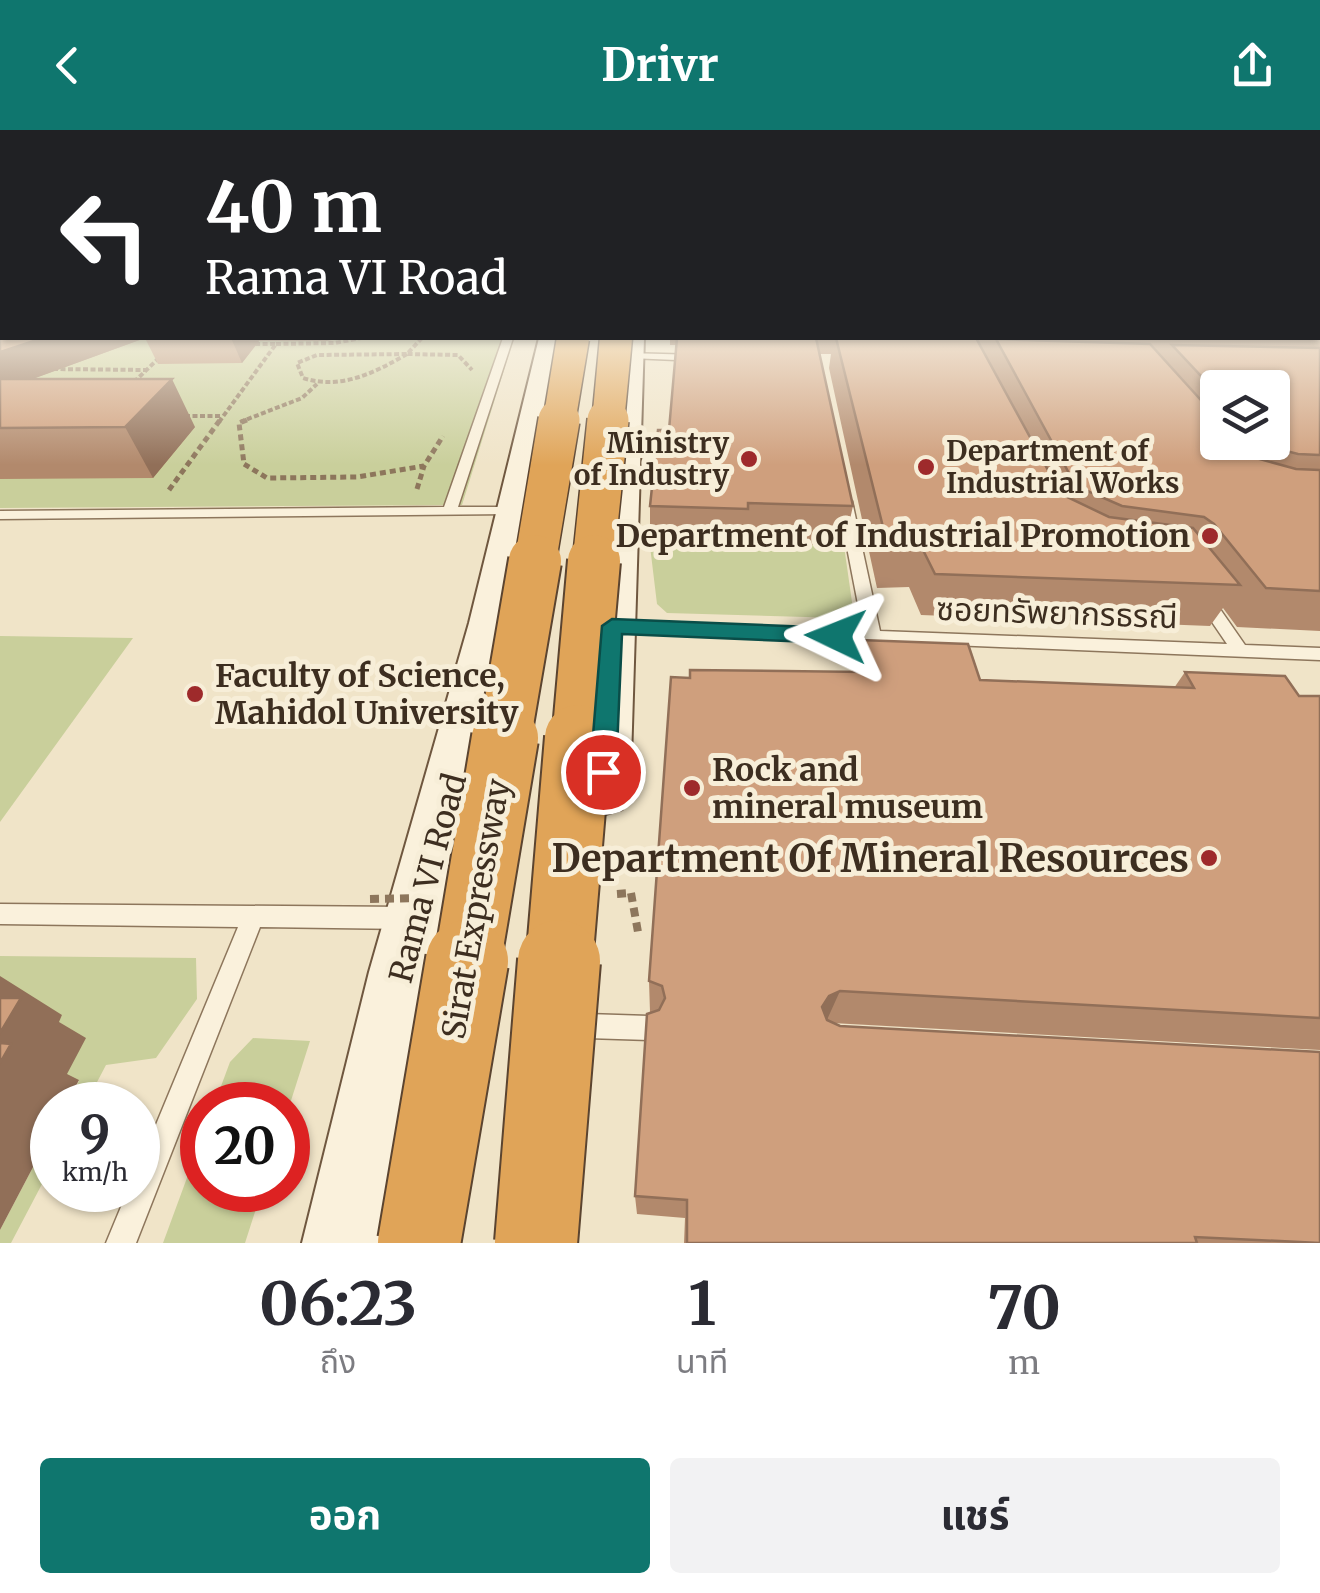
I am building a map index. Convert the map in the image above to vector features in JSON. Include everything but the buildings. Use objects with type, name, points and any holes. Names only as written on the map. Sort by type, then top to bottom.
[{"type":"highway","name":"Sirat Expressway","points":[[418,1243],[577,361]]},
{"type":"highway","points":[[536,1243],[589,607],[581,361]]},
{"type":"main road","name":"Rama VI Road","points":[[344,1243],[516,512],[573,361]]},
{"type":"main road","points":[[574,1243],[612,626],[582,361]]},
{"type":"lane","points":[[450,511],[565,361]]},
{"type":"lane","points":[[841,480],[873,637]]},
{"type":"lane","points":[[0,516],[516,512]]},
{"type":"lane","points":[[1194,584],[1239,649]]},
{"type":"lane","name":"ซอยทรัพยากรธรณี","points":[[612,626],[1320,654]]},
{"type":"lane","points":[[0,914],[418,918]]},
{"type":"lane","points":[[122,1243],[254,915]]},
{"type":"lane","points":[[587,1026],[648,1028]]},
{"type":"path","points":[[123,394],[156,361]]},
{"type":"path","points":[[162,499],[263,361]]},
{"type":"path","points":[[302,361],[297,363],[303,378],[316,384]]},
{"type":"path","points":[[169,416],[239,423],[302,398],[316,384],[375,373],[396,361]]},
{"type":"path","points":[[463,361],[474,373],[473,384]]},
{"type":"path","points":[[37,369],[146,370]]},
{"type":"path","points":[[239,423],[244,464],[267,478],[356,478],[424,466]]},
{"type":"path","points":[[415,496],[424,466],[443,436]]},
{"type":"path","points":[[631,894],[638,932]]},
{"type":"green space","points":[[0,361],[507,361],[462,505],[0,508]]},
{"type":"green space","points":[[744,536],[844,546],[853,609],[841,618],[667,613],[657,604],[650,546],[744,549]]},
{"type":"green space","points":[[0,636],[133,638],[0,822]]},
{"type":"green space","points":[[0,956],[196,958],[197,999],[156,1058],[106,1065],[97,1082],[64,1079],[50,1037],[62,1015],[0,1045]]},
{"type":"green space","points":[[253,1038],[310,1041],[297,1082],[223,1082],[230,1062]]},
{"type":"green space","points":[[30,1173],[30,1207],[11,1243],[0,1243],[0,1230]]},
{"type":"green space","points":[[180,1197],[180,1212],[255,1212],[245,1243],[163,1243]]},
{"type":"place","name":"Ministry of Industry","points":[[749,459]]},
{"type":"place","name":"Department of Industrial Works","points":[[926,467]]},
{"type":"place","name":"Department of Industrial Promotion","points":[[1210,536]]},
{"type":"place","name":"Faculty of Science, Mahidol University","points":[[195,694]]},
{"type":"place","name":"Rock and mineral museum","points":[[692,788]]},
{"type":"place","name":"Department Of Mineral Resources","points":[[1209,858]]},
{"type":"route","points":[[603,772],[612,626],[836,636]]}]
